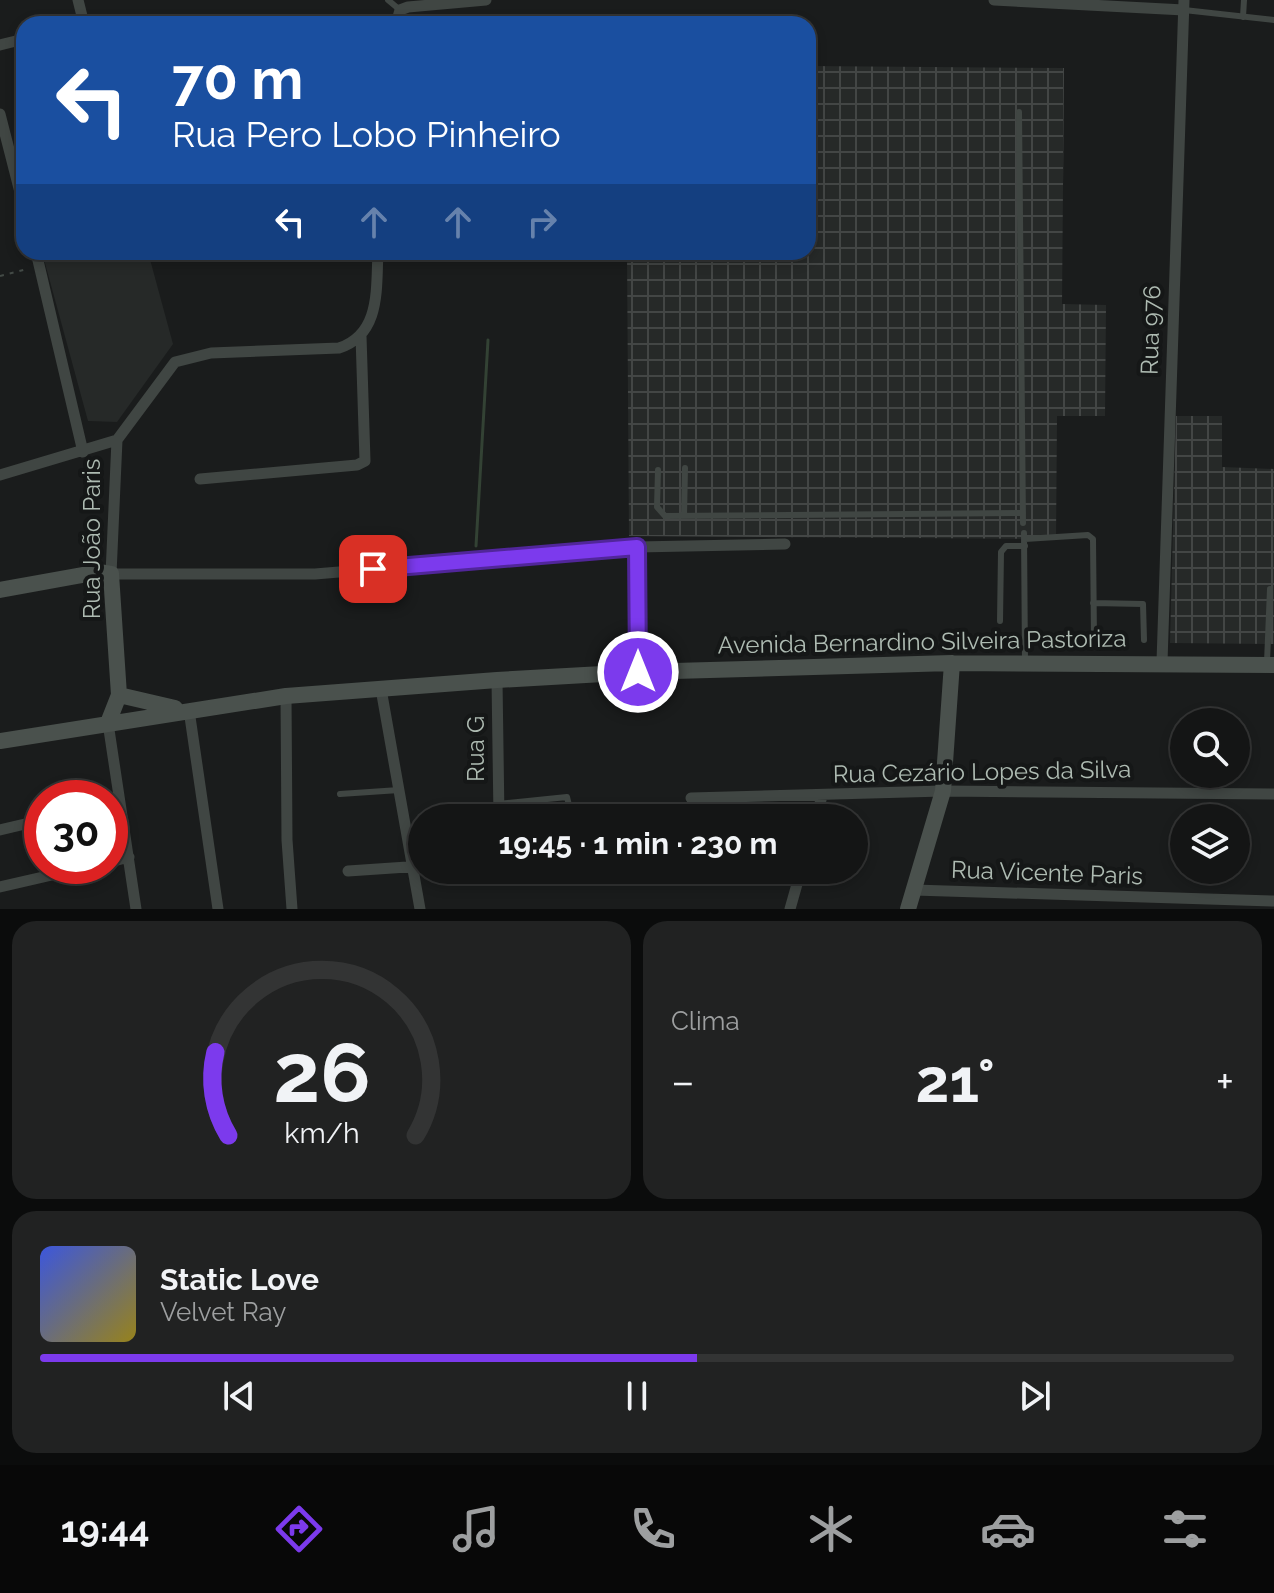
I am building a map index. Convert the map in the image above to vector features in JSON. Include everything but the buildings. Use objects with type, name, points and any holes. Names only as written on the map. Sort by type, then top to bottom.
[{"type":"main road","points":[[0,590],[99,572],[111,574]]},
{"type":"main road","name":"Rua João Paris","points":[[108,723],[119,695],[111,574]]},
{"type":"main road","points":[[0,579],[37,583]]},
{"type":"main road","name":"Avenida Bernardino Silveira Pastoriza","points":[[0,741],[286,696],[497,680],[638,672],[952,663],[1270,664]]},
{"type":"main road","points":[[908,909],[943,791],[952,663]]},
{"type":"main road","name":"Avenida Bernardino Silveira Pastoriza","points":[[119,695],[139,702],[189,710]]},
{"type":"street","points":[[398,16],[400,10],[486,0]]},
{"type":"street","points":[[994,0],[1184,5]]},
{"type":"street","name":"Rua 976","points":[[1162,662],[1184,5]]},
{"type":"street","points":[[0,114],[16,168]]},
{"type":"street","points":[[38,260],[83,452]]},
{"type":"street","points":[[200,479],[357,465],[365,461],[361,336],[374,308],[377,260]]},
{"type":"street","name":"Rua João Paris","points":[[111,574],[117,440],[175,362],[211,353],[339,348],[361,336]]},
{"type":"street","points":[[0,475],[117,440]]},
{"type":"street","points":[[111,574],[315,574],[637,547],[785,544]]},
{"type":"street","points":[[637,547],[638,672]]},
{"type":"street","name":"Rua G","points":[[497,680],[498,804]]},
{"type":"street","points":[[381,689],[408,826]]},
{"type":"street","points":[[286,696],[287,840],[292,909]]},
{"type":"street","points":[[189,710],[218,909]]},
{"type":"street","points":[[108,723],[114,780]]},
{"type":"street","name":"Rua Cezário Lopes da Silva","points":[[691,798],[943,791],[1274,794]]},
{"type":"street","points":[[820,804],[822,796]]},
{"type":"street","points":[[0,830],[24,824]]},
{"type":"street","points":[[128,853],[136,909]]},
{"type":"street","points":[[348,871],[408,867]]},
{"type":"street","points":[[0,887],[24,881]]},
{"type":"street","points":[[419,884],[420,909]]},
{"type":"street","points":[[790,909],[797,884]]},
{"type":"street","name":"Rua Vicente Paris","points":[[914,890],[1163,904],[1273,904]]},
{"type":"street","points":[[1011,909],[1015,894]]},
{"type":"lane","points":[[388,0],[400,10]]},
{"type":"lane","points":[[1243,17],[1244,0]]},
{"type":"lane","points":[[1184,5],[1274,20]]},
{"type":"lane","points":[[1019,112],[1023,523]]},
{"type":"lane","points":[[684,516],[685,468]]},
{"type":"lane","points":[[658,470],[660,513],[684,516],[1023,513]]},
{"type":"lane","points":[[1000,621],[1001,552],[1006,546],[1024,540],[1091,536],[1094,640]]},
{"type":"lane","points":[[1024,540],[1025,664]]},
{"type":"lane","points":[[1270,589],[1270,664]]},
{"type":"lane","points":[[1093,603],[1143,604],[1144,640]]},
{"type":"lane","points":[[340,794],[399,790]]},
{"type":"lane","points":[[498,804],[567,797],[569,804]]},
{"type":"path","points":[[0,276],[40,266]]},
{"type":"shaded area","points":[[816,66],[1064,68],[1062,304],[1106,305],[1105,416],[1057,416],[1056,539],[629,536],[627,260],[816,260]]},
{"type":"shaded area","points":[[44,260],[150,260],[173,344],[117,422],[88,421]]},
{"type":"shaded area","points":[[1176,416],[1222,416],[1222,467],[1274,469],[1274,644],[1170,643]]},
{"type":"waterway","points":[[476,546],[488,340]]},
{"type":"route","points":[[373,569],[637,547],[638,672]]}]
